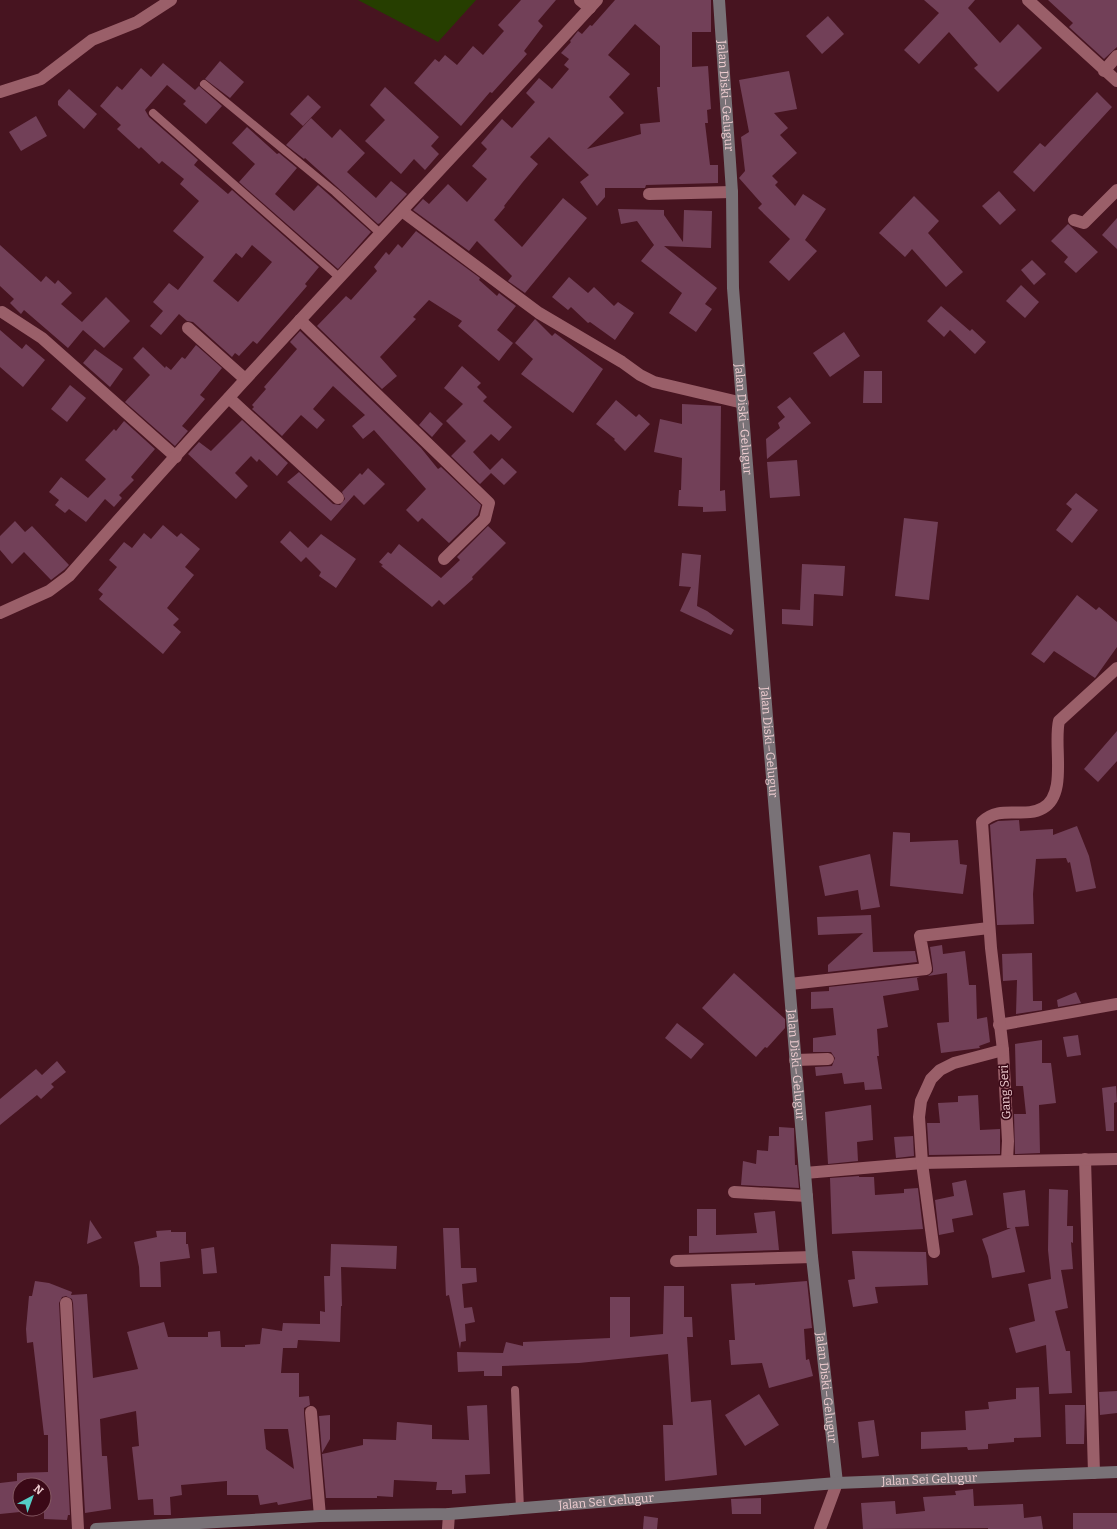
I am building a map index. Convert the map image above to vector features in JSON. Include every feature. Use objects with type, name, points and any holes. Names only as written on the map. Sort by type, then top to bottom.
[{"type":"main road","name":"Jalan Diski–Gelugur","points":[[719,0],[732,192],[733,288],[812,1257],[837,1483]]},
{"type":"main road","name":"Jalan Sei Gelugur","points":[[96,1529],[320,1516],[449,1514],[837,1483],[1117,1472]]},
{"type":"street","points":[[0,92],[41,79],[92,40],[137,22],[171,0]]},
{"type":"street","points":[[0,613],[49,590],[69,576],[229,398],[244,379],[340,278],[594,4],[580,0]]},
{"type":"street","points":[[1028,0],[1117,82]]},
{"type":"street","points":[[1104,71],[1117,56]]},
{"type":"street","points":[[1074,220],[1084,223],[1117,190]]},
{"type":"street","points":[[649,194],[732,192]]},
{"type":"street","points":[[402,211],[539,313],[622,362],[640,375],[654,382],[743,403]]},
{"type":"street","points":[[2,312],[42,338],[176,457]]},
{"type":"street","points":[[300,320],[489,503],[485,519],[444,559]]},
{"type":"street","points":[[188,328],[244,379]]},
{"type":"street","points":[[229,398],[338,498]]},
{"type":"street","name":"Gang Seri","points":[[1006,1161],[1008,1140],[1003,1050],[999,1025],[990,928],[982,822],[989,815],[1003,812],[1035,812],[1049,804],[1056,792],[1058,779],[1057,731],[1059,720],[1117,668]]},
{"type":"street","points":[[790,984],[926,968],[920,936],[990,928]]},
{"type":"street","points":[[999,1025],[1117,1004]]},
{"type":"street","points":[[934,1252],[922,1163],[919,1117],[921,1101],[932,1079],[940,1070],[954,1063],[1003,1050]]},
{"type":"street","points":[[795,1060],[828,1058]]},
{"type":"street","points":[[1085,1159],[1094,1473]]},
{"type":"street","points":[[805,1173],[922,1163],[1117,1159]]},
{"type":"street","points":[[734,1192],[807,1196]]},
{"type":"street","points":[[676,1261],[812,1257]]},
{"type":"street","points":[[66,1303],[78,1529]]},
{"type":"street","points":[[311,1412],[320,1516]]},
{"type":"street","points":[[820,1529],[837,1483]]},
{"type":"street","points":[[448,1529],[449,1514]]},
{"type":"lane","points":[[204,84],[336,192],[381,234]]},
{"type":"lane","points":[[153,113],[340,278]]},
{"type":"lane","points":[[515,1390],[520,1509]]},
{"type":"green space","points":[[358,0],[476,0],[438,42]]},
{"type":"building","points":[[521,0],[556,0],[538,21],[543,26],[524,51],[527,54],[492,93],[490,92],[461,126],[414,83],[435,59],[439,62],[445,55],[457,65],[473,46],[483,55],[504,31],[498,25]]},
{"type":"building","points":[[615,0],[711,0],[711,32],[692,32],[692,67],[708,66],[711,109],[707,110],[708,123],[705,123],[710,165],[718,165],[718,183],[646,185],[645,188],[605,188],[605,197],[597,206],[580,182],[589,175],[549,137],[530,157],[538,164],[494,220],[522,247],[563,198],[587,218],[525,293],[508,281],[512,276],[477,241],[469,251],[413,210],[423,199],[429,204],[448,184],[467,202],[487,179],[472,166],[487,149],[481,143],[502,119],[512,128],[535,102],[526,93],[539,78],[552,89],[569,69],[564,65],[569,59],[561,53],[578,31],[582,34],[590,25],[592,26]],"holes":[[[635,24],[660,46],[660,87],[657,87],[660,122],[640,124],[641,134],[587,149],[624,113],[609,97],[630,74],[608,55]]]},
{"type":"building","points":[[924,0],[975,0],[968,8],[1000,43],[1018,24],[1042,48],[998,92],[974,68],[978,65],[949,32],[919,64],[904,50],[939,13]]},
{"type":"building","points":[[1048,0],[1117,0],[1117,47],[1104,59],[1069,27],[1073,23]]},
{"type":"building","points":[[828,16],[844,34],[822,54],[806,36]]},
{"type":"building","points":[[220,61],[244,82],[230,98],[205,79]]},
{"type":"building","points":[[163,63],[195,90],[199,86],[222,106],[206,124],[183,104],[186,101],[167,85],[145,110],[149,117],[198,160],[194,165],[228,194],[232,190],[319,267],[305,284],[307,286],[257,344],[253,341],[239,356],[235,353],[232,357],[193,322],[187,321],[179,314],[161,335],[150,326],[163,311],[153,302],[169,283],[178,290],[204,257],[173,231],[199,201],[180,184],[184,179],[162,161],[159,164],[141,147],[139,149],[117,129],[121,125],[100,106],[117,86],[122,90],[141,68],[151,77]],"holes":[[[252,245],[272,262],[238,302],[213,281],[236,253],[242,258]]]},
{"type":"building","points":[[789,71],[797,109],[774,113],[788,128],[780,135],[797,153],[772,176],[778,182],[775,185],[795,206],[803,194],[826,209],[805,240],[817,251],[789,281],[769,262],[790,239],[758,208],[762,204],[739,178],[745,171],[741,137],[749,132],[739,80]]},
{"type":"building","points":[[385,87],[439,137],[431,146],[439,154],[425,170],[414,159],[401,174],[365,141],[385,120],[370,105]]},
{"type":"building","points":[[69,89],[97,114],[84,129],[58,105],[58,101]]},
{"type":"building","points":[[1097,92],[1112,107],[1034,192],[1013,172],[1040,143],[1045,147]]},
{"type":"building","points":[[308,95],[321,107],[303,126],[290,114]]},
{"type":"building","points":[[36,116],[47,136],[21,151],[9,132]]},
{"type":"building","points":[[311,118],[332,138],[340,129],[365,153],[347,172],[376,198],[391,181],[407,194],[380,223],[378,224],[305,158],[304,159],[286,145]]},
{"type":"building","points":[[247,127],[277,154],[279,153],[297,168],[275,194],[294,211],[318,185],[371,232],[338,269],[239,182],[255,164],[232,143]]},
{"type":"building","points":[[999,191],[1016,210],[1000,225],[982,206]]},
{"type":"building","points":[[914,196],[939,221],[928,233],[963,272],[946,287],[912,249],[905,257],[879,233]]},
{"type":"building","points":[[618,209],[664,210],[664,215],[683,242],[684,210],[712,211],[711,248],[664,246],[717,288],[705,304],[712,309],[696,332],[669,313],[682,293],[641,261],[654,245],[637,221],[621,224]]},
{"type":"building","points":[[1117,218],[1117,249],[1102,235]]},
{"type":"building","points":[[1068,224],[1098,252],[1076,273],[1064,262],[1068,257],[1051,241]]},
{"type":"building","points":[[416,231],[480,278],[479,280],[497,296],[499,293],[516,306],[497,330],[513,343],[499,361],[458,326],[462,321],[429,300],[413,317],[416,319],[380,357],[397,376],[382,389],[317,326],[346,296],[351,300],[377,271],[374,267],[386,252],[389,255],[398,244],[402,248]]},
{"type":"building","points":[[0,245],[41,282],[46,276],[55,284],[58,280],[72,293],[61,304],[82,322],[106,297],[130,321],[104,348],[83,330],[68,348],[24,310],[21,314],[10,303],[14,299],[0,286]]},
{"type":"building","points":[[1032,260],[1046,274],[1034,285],[1021,270]]},
{"type":"building","points":[[569,277],[588,293],[594,287],[614,306],[618,302],[634,313],[615,340],[590,322],[588,323],[571,307],[568,310],[552,297]]},
{"type":"building","points":[[1021,285],[1039,302],[1025,318],[1006,301]]},
{"type":"building","points":[[941,306],[970,331],[972,329],[986,342],[975,354],[950,330],[944,337],[927,321]]},
{"type":"building","points":[[535,319],[552,336],[555,333],[603,369],[573,413],[521,374],[533,359],[515,343]]},
{"type":"building","points":[[0,330],[22,349],[26,344],[45,360],[23,387],[0,367]]},
{"type":"building","points":[[300,331],[421,448],[438,469],[441,467],[481,505],[478,515],[449,543],[422,518],[418,522],[406,510],[426,489],[374,430],[363,439],[352,426],[365,415],[333,386],[313,409],[325,420],[317,429],[301,415],[282,436],[252,409],[254,407],[252,405],[266,389],[264,387],[297,349],[290,342]]},
{"type":"building","points":[[844,332],[860,356],[830,377],[813,353]]},
{"type":"building","points":[[196,345],[222,368],[200,395],[205,399],[182,426],[188,431],[175,446],[125,402],[150,375],[133,358],[143,347],[165,368],[166,366],[171,370],[182,357],[185,359]]},
{"type":"building","points":[[95,349],[123,369],[110,387],[83,363]]},
{"type":"building","points":[[462,366],[481,383],[477,387],[487,397],[483,401],[512,427],[499,441],[491,434],[473,452],[490,470],[502,458],[517,472],[504,485],[491,473],[480,484],[451,456],[466,441],[446,421],[463,404],[444,388]]},
{"type":"building","points":[[864,371],[882,371],[882,403],[863,403]]},
{"type":"building","points":[[70,385],[86,398],[67,422],[51,409]]},
{"type":"building","points":[[790,397],[811,423],[767,459],[766,439],[780,428],[778,423],[785,417],[777,407]]},
{"type":"building","points":[[616,400],[636,417],[639,414],[650,424],[625,451],[614,440],[615,439],[596,424]]},
{"type":"building","points":[[682,404],[721,406],[720,491],[725,490],[726,511],[703,512],[703,507],[678,506],[679,490],[681,490],[682,458],[654,452],[660,419],[682,424]]},
{"type":"building","points":[[430,412],[443,424],[432,437],[419,425]]},
{"type":"building","points":[[242,420],[288,463],[277,476],[259,459],[257,462],[251,456],[235,473],[248,486],[236,499],[188,454],[199,442],[211,451]]},
{"type":"building","points":[[124,421],[155,449],[131,477],[134,480],[119,495],[122,498],[114,507],[105,499],[86,522],[69,509],[65,513],[55,505],[59,500],[49,492],[61,477],[88,498],[106,479],[85,460],[114,429],[116,431]]},
{"type":"building","points":[[797,460],[800,496],[770,498],[767,462]]},
{"type":"building","points":[[368,468],[385,484],[364,505],[354,495],[331,521],[287,482],[299,472],[333,504],[340,505],[345,499],[342,492],[360,473],[362,475]]},
{"type":"building","points":[[1076,493],[1098,510],[1072,543],[1056,530],[1072,509],[1066,504]]},
{"type":"building","points":[[904,518],[938,522],[929,600],[895,596]]},
{"type":"building","points":[[15,521],[25,532],[32,526],[69,565],[51,580],[24,552],[12,564],[0,550],[0,536]]},
{"type":"building","points":[[163,525],[177,537],[181,533],[200,549],[185,567],[194,575],[167,608],[179,619],[173,625],[181,632],[163,654],[99,599],[103,594],[98,590],[117,567],[109,560],[124,542],[132,548],[144,533],[151,539]]},
{"type":"building","points":[[488,526],[506,543],[472,577],[473,579],[444,605],[439,600],[432,607],[381,566],[383,565],[379,562],[388,552],[391,554],[399,544],[441,578],[460,560],[457,557]]},
{"type":"building","points":[[290,531],[308,548],[321,534],[356,559],[336,588],[319,576],[321,572],[306,557],[301,562],[280,542]]},
{"type":"building","points":[[682,553],[701,555],[697,606],[707,611],[734,630],[731,635],[680,611],[691,587],[679,586]]},
{"type":"building","points":[[802,564],[845,566],[843,596],[814,594],[813,626],[782,624],[782,609],[800,610]]},
{"type":"building","points":[[1077,595],[1096,610],[1099,607],[1117,622],[1117,647],[1095,678],[1054,651],[1044,663],[1031,654]]},
{"type":"building","points":[[1117,731],[1117,761],[1098,782],[1084,769]]},
{"type":"building","points":[[1019,820],[1020,831],[1053,829],[1053,835],[1077,826],[1089,856],[1096,888],[1076,892],[1070,862],[1068,863],[1066,858],[1036,859],[1033,894],[1034,924],[997,925],[990,825],[998,821]]},
{"type":"building","points":[[893,832],[910,833],[910,842],[958,840],[960,864],[967,865],[963,894],[890,886]]},
{"type":"building","points":[[870,854],[880,907],[861,910],[858,890],[825,896],[819,866]]},
{"type":"building","points":[[871,915],[873,952],[915,951],[917,962],[828,972],[828,965],[863,933],[818,935],[817,917]]},
{"type":"building","points":[[942,945],[943,954],[965,951],[969,985],[976,985],[977,1019],[987,1017],[990,1042],[979,1046],[980,1048],[941,1053],[937,1023],[949,1022],[947,973],[928,976],[933,972],[930,947]]},
{"type":"building","points":[[1032,953],[1033,1001],[1042,1001],[1042,1010],[1016,1014],[1017,980],[1003,981],[1002,954]]},
{"type":"building","points":[[734,973],[785,1019],[785,1028],[767,1048],[765,1047],[756,1057],[702,1008]]},
{"type":"building","points":[[920,977],[917,978],[919,990],[883,996],[888,1027],[877,1029],[879,1056],[877,1056],[882,1089],[865,1090],[864,1082],[844,1084],[842,1073],[816,1076],[815,1067],[832,1066],[835,1058],[831,1052],[813,1052],[813,1038],[836,1035],[833,1008],[811,1009],[811,992],[829,991],[829,987]]},
{"type":"building","points":[[1076,992],[1081,1003],[1058,1007],[1057,1000]]},
{"type":"building","points":[[677,1023],[704,1044],[691,1059],[665,1038]]},
{"type":"building","points":[[1078,1035],[1081,1055],[1067,1057],[1063,1037]]},
{"type":"building","points":[[1042,1040],[1042,1063],[1051,1063],[1056,1103],[1039,1105],[1040,1153],[1015,1154],[1014,1114],[1026,1114],[1023,1086],[1016,1086],[1015,1044]]},
{"type":"building","points":[[57,1061],[66,1072],[51,1084],[54,1087],[41,1099],[37,1095],[0,1125],[0,1099],[36,1069],[42,1075]]},
{"type":"building","points":[[1116,1086],[1117,1102],[1114,1103],[1114,1131],[1106,1131],[1102,1088]]},
{"type":"building","points":[[978,1095],[980,1130],[1000,1129],[1000,1154],[929,1155],[927,1123],[940,1123],[938,1103],[958,1102],[958,1096]]},
{"type":"building","points":[[871,1105],[873,1140],[857,1142],[858,1161],[828,1164],[825,1112]]},
{"type":"building","points":[[779,1127],[794,1128],[795,1165],[797,1165],[799,1188],[741,1185],[743,1161],[756,1164],[757,1150],[768,1151],[769,1136],[779,1136]]},
{"type":"building","points":[[913,1136],[914,1156],[896,1158],[894,1137]]},
{"type":"building","points":[[859,1176],[874,1177],[875,1195],[904,1193],[904,1189],[918,1188],[923,1229],[832,1234],[830,1178]]},
{"type":"building","points":[[966,1180],[973,1215],[952,1219],[954,1232],[939,1235],[935,1200],[954,1196],[952,1183]]},
{"type":"building","points":[[1049,1189],[1068,1190],[1067,1226],[1073,1226],[1073,1243],[1071,1242],[1073,1269],[1061,1270],[1068,1308],[1055,1311],[1066,1351],[1070,1351],[1072,1393],[1049,1394],[1046,1345],[1016,1353],[1009,1328],[1035,1321],[1028,1284],[1051,1279],[1048,1250]]},
{"type":"building","points":[[1025,1190],[1029,1226],[1015,1227],[1025,1272],[992,1278],[988,1256],[982,1239],[1011,1228],[1007,1228],[1003,1193]]},
{"type":"building","points":[[697,1209],[716,1209],[716,1235],[757,1233],[754,1213],[775,1211],[779,1250],[689,1253],[689,1236],[697,1236]]},
{"type":"building","points":[[90,1220],[102,1238],[87,1244]]},
{"type":"building","points":[[443,1228],[459,1228],[461,1268],[476,1268],[477,1282],[462,1284],[464,1308],[472,1307],[475,1322],[465,1324],[466,1341],[461,1342],[460,1349],[449,1295],[446,1296]]},
{"type":"building","points":[[171,1230],[171,1232],[186,1232],[186,1244],[188,1244],[190,1258],[160,1262],[161,1287],[140,1287],[139,1267],[134,1242],[157,1237],[156,1231]]},
{"type":"building","points":[[331,1244],[397,1246],[396,1269],[341,1267],[342,1306],[340,1342],[298,1340],[297,1348],[283,1348],[281,1373],[299,1373],[299,1397],[309,1396],[310,1405],[304,1408],[304,1413],[311,1499],[278,1505],[277,1502],[260,1505],[258,1495],[227,1495],[227,1481],[181,1485],[182,1495],[170,1497],[171,1515],[154,1515],[153,1499],[138,1500],[132,1447],[139,1446],[136,1411],[100,1419],[102,1456],[107,1456],[111,1509],[85,1513],[73,1303],[72,1299],[66,1296],[62,1297],[59,1303],[70,1515],[68,1515],[67,1520],[44,1519],[44,1517],[52,1517],[52,1477],[17,1477],[17,1473],[48,1472],[48,1435],[44,1435],[33,1342],[27,1343],[26,1329],[29,1296],[32,1296],[35,1281],[49,1283],[72,1292],[71,1295],[87,1294],[93,1378],[138,1369],[127,1332],[164,1322],[168,1337],[208,1337],[208,1332],[220,1331],[221,1347],[245,1347],[245,1345],[260,1344],[262,1328],[282,1331],[283,1323],[320,1324],[320,1311],[325,1312],[324,1276],[330,1276]],"holes":[[[264,1429],[288,1429],[294,1469],[266,1449]]]},
{"type":"building","points":[[214,1247],[217,1273],[203,1274],[201,1249]]},
{"type":"building","points":[[852,1251],[926,1252],[928,1285],[875,1287],[878,1303],[853,1307],[848,1280],[855,1279]]},
{"type":"building","points":[[807,1281],[812,1328],[804,1329],[806,1360],[809,1359],[813,1376],[769,1388],[762,1363],[731,1365],[729,1340],[735,1340],[731,1284],[755,1283],[755,1285]]},
{"type":"building","points":[[664,1286],[684,1286],[684,1317],[692,1317],[693,1337],[687,1337],[691,1402],[711,1400],[717,1475],[665,1481],[663,1425],[673,1425],[668,1354],[579,1363],[502,1366],[502,1376],[484,1376],[484,1371],[458,1372],[457,1352],[503,1353],[506,1342],[523,1346],[523,1342],[610,1338],[610,1297],[630,1297],[630,1337],[663,1334]]},
{"type":"building","points":[[1039,1387],[1041,1437],[1014,1438],[1014,1442],[988,1444],[988,1449],[968,1450],[967,1447],[921,1449],[921,1432],[966,1430],[965,1411],[989,1409],[988,1402],[1016,1399],[1016,1388]]},
{"type":"building","points":[[1117,1391],[1117,1413],[1100,1415],[1099,1392]]},
{"type":"building","points":[[759,1394],[779,1425],[745,1446],[725,1415]]},
{"type":"building","points":[[487,1405],[490,1474],[465,1475],[466,1493],[452,1494],[452,1490],[436,1490],[437,1482],[394,1480],[393,1497],[377,1496],[377,1498],[326,1498],[322,1454],[363,1445],[363,1439],[396,1440],[397,1422],[432,1425],[432,1439],[469,1440],[467,1406]]},
{"type":"building","points":[[1065,1405],[1085,1405],[1084,1444],[1066,1444]]},
{"type":"building","points":[[330,1415],[330,1439],[322,1453],[319,1416]]},
{"type":"building","points":[[874,1420],[879,1456],[862,1458],[858,1422]]},
{"type":"building","points":[[12,1482],[12,1513],[0,1514],[0,1483]]},
{"type":"building","points":[[973,1489],[974,1506],[1023,1504],[1024,1518],[1041,1516],[1043,1529],[863,1529],[861,1503],[895,1501],[896,1514],[925,1511],[923,1497],[956,1495],[955,1491]]},
{"type":"building","points":[[761,1498],[761,1514],[732,1514],[731,1499]]},
{"type":"building","points":[[1073,1513],[1117,1513],[1117,1529],[1073,1529]]},
{"type":"building","points":[[644,1516],[658,1518],[657,1529],[643,1529]]}]
